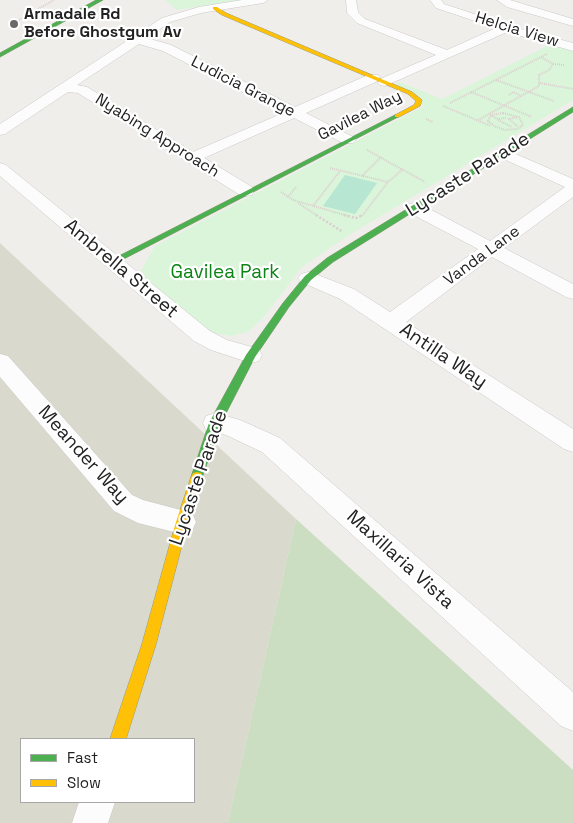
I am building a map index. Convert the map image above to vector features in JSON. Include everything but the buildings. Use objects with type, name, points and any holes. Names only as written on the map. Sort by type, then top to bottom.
[{"type":"main road","points":[[27,27],[77,0]]},
{"type":"main road","points":[[0,55],[100,0]]},
{"type":"main road","name":"Gavilea Way","points":[[113,261],[416,106],[419,100],[410,93],[224,14],[215,8]]},
{"type":"main road","name":"Lycaste Parade","points":[[118,738],[149,644],[182,522],[215,423],[251,354],[308,278],[330,260],[573,109]]},
{"type":"street","points":[[0,131],[166,20],[178,15],[263,0]]},
{"type":"street","points":[[351,0],[354,16],[361,21],[446,54]]},
{"type":"street","name":"Helcia View","points":[[435,0],[440,6],[506,28],[573,47]]},
{"type":"street","points":[[502,0],[511,5],[573,23]]},
{"type":"street","points":[[192,158],[294,113],[446,54],[506,28]]},
{"type":"street","name":"Ludicia Grange","points":[[136,39],[167,48],[348,140]]},
{"type":"street","name":"Nyabing Approach","points":[[64,87],[82,90],[246,192]]},
{"type":"street","points":[[502,153],[573,184]]},
{"type":"street","name":"Ambrella Street","points":[[0,168],[202,336],[219,345],[251,354]]},
{"type":"street","name":"Vanda Lane","points":[[391,322],[573,189]]},
{"type":"street","points":[[414,208],[573,292]]},
{"type":"street","name":"Antilla Way","points":[[308,278],[346,294],[573,442]]},
{"type":"street","name":"Meander Way","points":[[0,362],[123,504],[138,511],[182,522]]},
{"type":"street","name":"Maxillaria Vista","points":[[215,423],[231,427],[271,445],[573,714]]},
{"type":"street","points":[[90,823],[97,803]]},
{"type":"path","points":[[10,25],[54,0]]},
{"type":"path","points":[[450,103],[549,53]]},
{"type":"path","points":[[541,57],[553,64],[565,65]]},
{"type":"path","points":[[478,120],[539,86],[539,75],[549,70],[553,64]]},
{"type":"path","points":[[495,80],[554,101]]},
{"type":"path","points":[[540,83],[573,89]]},
{"type":"path","points":[[470,92],[538,119]]},
{"type":"path","points":[[509,95],[513,92],[520,95]]},
{"type":"path","points":[[443,106],[511,134]]},
{"type":"path","points":[[487,114],[503,113],[518,117],[524,122],[520,128],[504,130],[492,125],[488,118],[491,115]]},
{"type":"path","points":[[503,113],[503,116],[520,128]]},
{"type":"path","points":[[491,115],[514,130]]},
{"type":"path","points":[[492,125],[518,117]]},
{"type":"path","points":[[492,125],[497,120],[506,118]]},
{"type":"path","points":[[492,125],[497,120]]},
{"type":"path","points":[[504,130],[510,126]]},
{"type":"path","points":[[362,146],[430,184]]},
{"type":"path","points":[[362,176],[381,157]]},
{"type":"path","points":[[398,166],[404,163]]},
{"type":"path","points":[[322,166],[388,182]]},
{"type":"path","points":[[293,200],[351,218],[362,216],[388,182],[403,169]]},
{"type":"path","points":[[313,206],[340,171]]},
{"type":"path","points":[[276,189],[348,235]]},
{"type":"path","points":[[320,217],[329,211]]},
{"type":"shaded area","points":[[0,243],[296,519],[228,823],[0,823]]},
{"type":"green space","points":[[165,0],[240,0],[177,10]]},
{"type":"green space","name":"Gavilea Park","points":[[549,45],[573,51],[573,100],[346,237],[302,267],[263,318],[248,332],[231,336],[207,332],[137,277],[155,246],[424,106],[396,84],[400,82],[442,99]]},
{"type":"green space","points":[[345,175],[377,183],[355,214],[323,206]]},
{"type":"green space","points":[[296,519],[573,770],[573,823],[228,823]]},
{"type":"traffic: fast","points":[[0,55],[100,0]]},
{"type":"traffic: fast","points":[[197,477],[215,423],[251,355],[286,305],[308,278],[330,260],[573,109]]},
{"type":"traffic: fast","points":[[113,261],[397,116]]},
{"type":"traffic: slow","points":[[215,8],[224,14],[410,93],[419,100],[417,106],[397,116]]},
{"type":"traffic: slow","points":[[118,738],[149,644],[182,522],[197,477]]},
{"type":"place","name":"Armadale Rd Before Ghostgum Av","points":[[14,24]]}]
